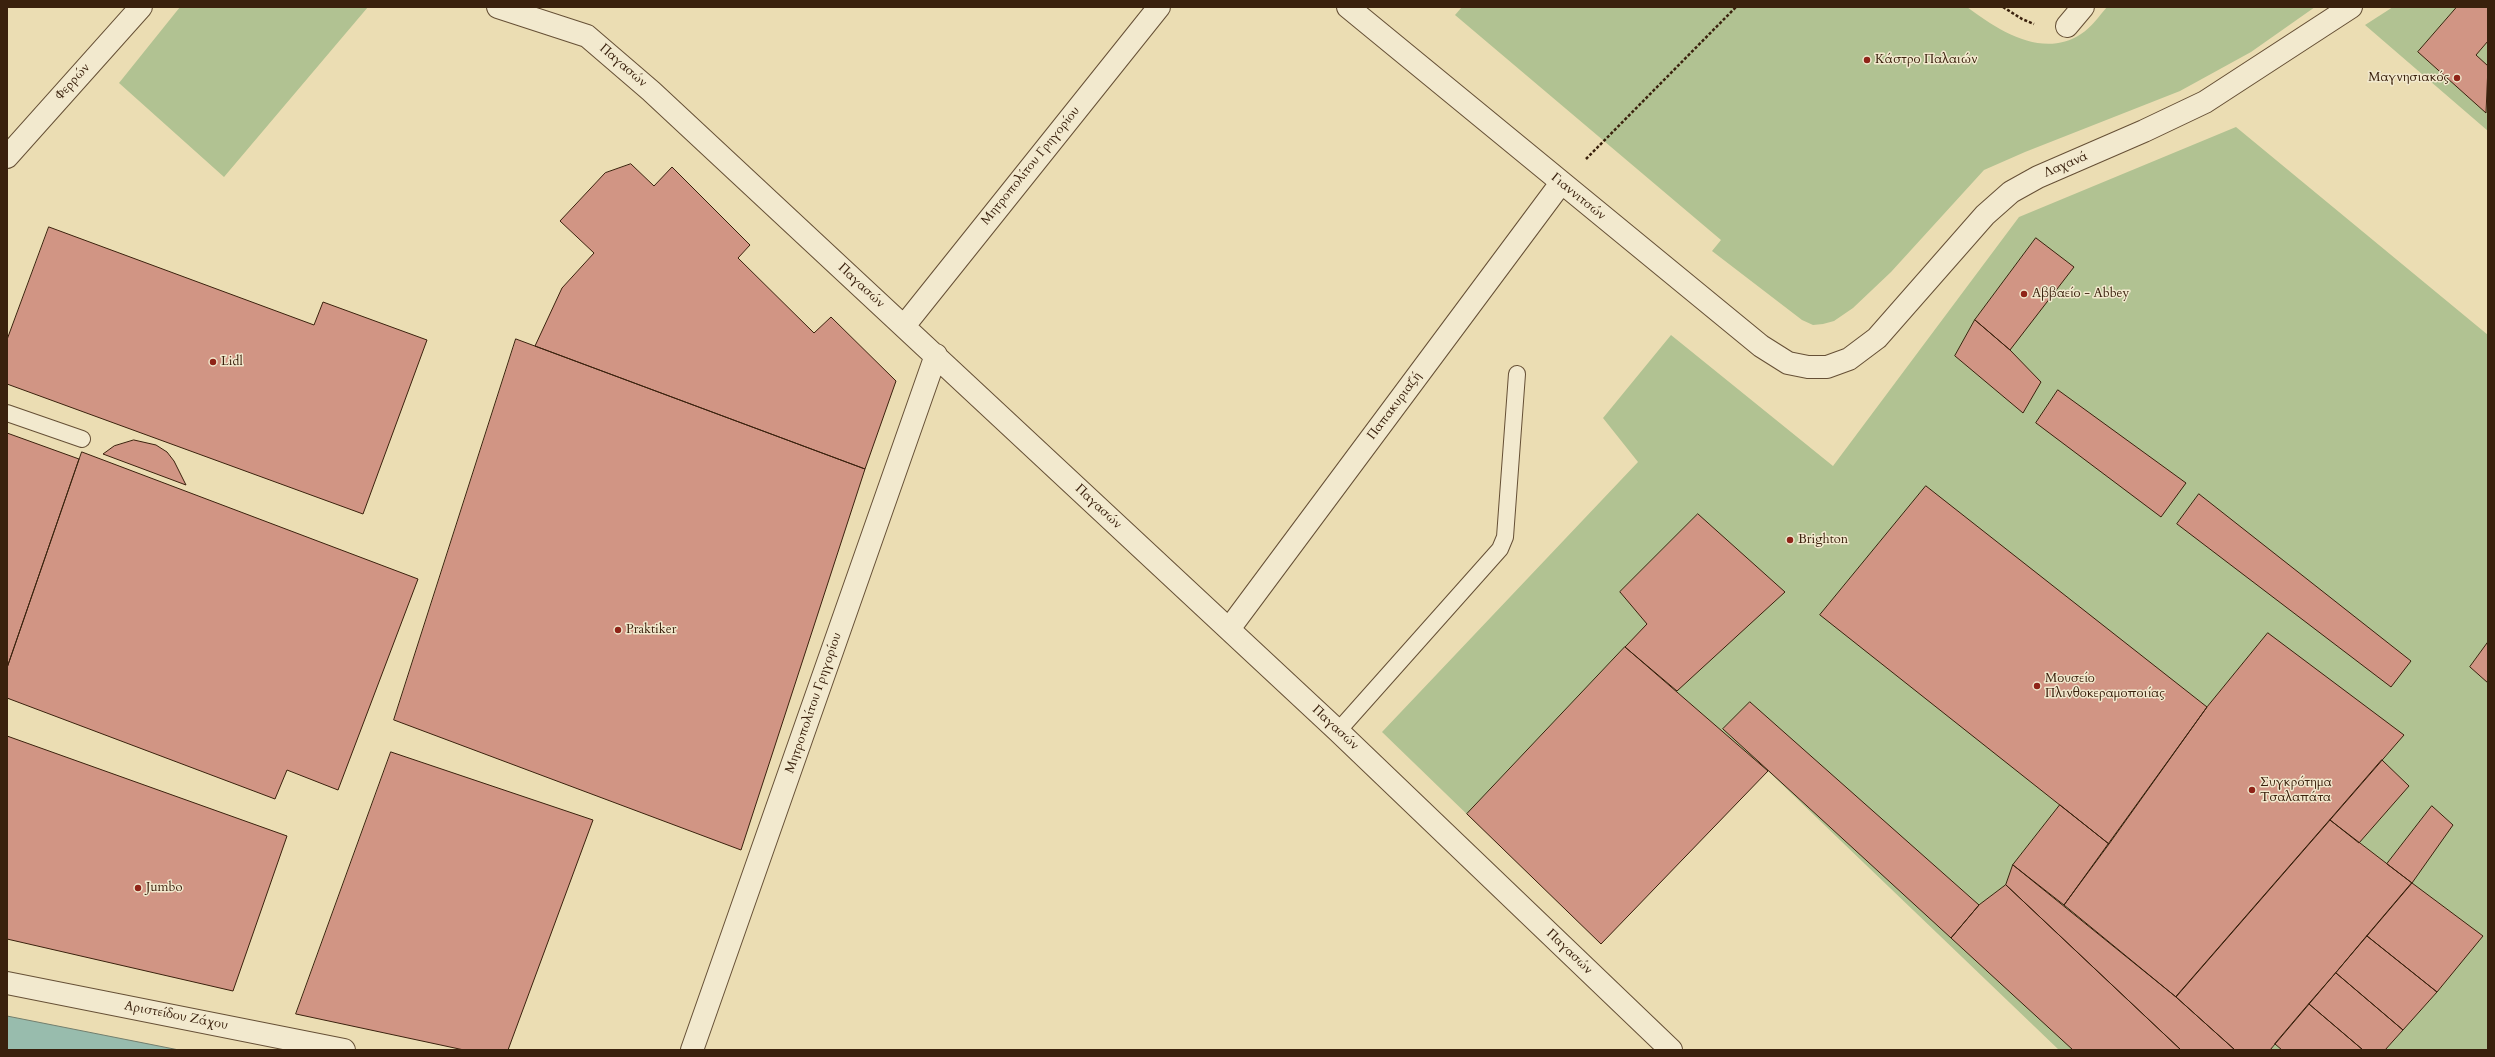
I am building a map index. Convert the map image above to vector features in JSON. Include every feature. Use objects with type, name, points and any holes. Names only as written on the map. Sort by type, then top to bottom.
[{"type":"street","name":"Φερρών","points":[[7,157],[141,7]]},
{"type":"street","name":"Παγασών","points":[[498,7],[587,36],[657,96],[1338,730],[1671,1050]]},
{"type":"street","name":"Μητροπολίτου Γρηγορίου","points":[[904,326],[1159,7]]},
{"type":"street","name":"Γιαννιτσών","points":[[1348,7],[1561,183],[1773,354],[1788,363],[1818,368]]},
{"type":"street","points":[[2067,26],[2083,7]]},
{"type":"street","name":"Λαχανά","points":[[1818,368],[1842,362],[1871,344],[1985,215],[2011,192],[2038,177],[2182,114],[2273,60],[2352,7]]},
{"type":"street","name":"Παπακυριαζή","points":[[1228,629],[1561,183]]},
{"type":"street","name":"Μητροπολίτου Γρηγορίου","points":[[692,1050],[936,355]]},
{"type":"street","name":"Αριστείδου Ζάχου","points":[[7,982],[344,1050]]},
{"type":"lane","points":[[1338,730],[1500,549],[1505,537],[1517,374]]},
{"type":"lane","points":[[7,413],[82,439]]},
{"type":"path","points":[[1561,183],[1736,7]]},
{"type":"green space","points":[[180,7],[368,7],[224,177],[119,83]]},
{"type":"green space","points":[[1462,7],[1967,7],[2007,33],[2037,43],[2052,44],[2067,41],[2081,34],[2092,25],[2107,7],[2315,7],[2251,52],[2180,91],[2025,152],[1984,170],[1891,272],[1853,308],[1834,321],[1813,325],[1802,320],[1712,251],[1721,240],[1455,15]]},
{"type":"green space","name":"Μαγνησιακός","points":[[2393,7],[2488,7],[2488,131],[2365,25]]},
{"type":"green space","points":[[2236,127],[2488,335],[2488,1050],[2059,1050],[1768,771],[1601,944],[1382,732],[1638,462],[1603,418],[1671,335],[1833,466],[2019,217]]},
{"type":"shaded area","points":[[7,1016],[179,1050],[7,1050]]},
{"type":"building","points":[[2457,7],[2488,7],[2488,41],[2476,55],[2488,66],[2486,113],[2418,52]]},
{"type":"building","points":[[631,164],[654,186],[672,167],[750,245],[738,258],[814,333],[831,317],[896,381],[865,469],[535,346],[562,288],[594,253],[560,221],[605,173]]},
{"type":"building","name":"Lidl","points":[[49,227],[314,325],[323,302],[427,340],[363,514],[7,384],[7,340]]},
{"type":"building","name":"Αββαείο - Abbey","points":[[2036,238],[2074,267],[2010,350],[1975,320]]},
{"type":"building","points":[[1975,320],[2010,350],[2041,382],[2023,413],[1955,356]]},
{"type":"building","name":"Praktiker","points":[[516,339],[865,469],[741,850],[394,720]]},
{"type":"building","points":[[2058,390],[2186,483],[2161,517],[2036,423]]},
{"type":"building","points":[[7,433],[79,459],[7,668]]},
{"type":"building","points":[[134,440],[156,445],[167,452],[174,461],[186,485],[103,454],[114,446]]},
{"type":"building","points":[[82,452],[418,579],[338,790],[287,770],[275,799],[7,698],[7,668]]},
{"type":"building","points":[[1926,486],[2207,707],[2109,844],[1820,615]]},
{"type":"building","points":[[2199,494],[2411,661],[2391,687],[2177,524]]},
{"type":"building","points":[[1698,514],[1785,592],[1677,691],[1625,647],[1647,624],[1620,592]]},
{"type":"building","name":"Συγκρότημα Τσαλαπάτα","points":[[2268,633],[2404,735],[2176,997],[2064,905],[2207,707]]},
{"type":"building","points":[[2488,642],[2488,683],[2470,667]]},
{"type":"building","points":[[1625,647],[1768,771],[1601,944],[1467,814]]},
{"type":"building","points":[[1750,702],[1979,905],[1951,938],[1723,729]]},
{"type":"building","name":"Jumbo","points":[[7,736],[287,836],[233,991],[7,939]]},
{"type":"building","points":[[391,752],[593,820],[508,1050],[464,1050],[296,1014]]},
{"type":"building","points":[[2382,760],[2409,786],[2359,843],[2330,820]]},
{"type":"building","points":[[2060,805],[2109,844],[2064,905],[2013,865]]},
{"type":"building","points":[[2432,806],[2453,825],[2412,883],[2387,864]]},
{"type":"building","points":[[2330,820],[2412,883],[2270,1050],[2235,1050],[2176,997]]},
{"type":"building","points":[[2013,865],[2176,997],[2235,1050],[2181,1050],[2006,885]]},
{"type":"building","points":[[2412,883],[2483,936],[2437,992],[2367,936]]},
{"type":"building","points":[[2006,885],[2181,1050],[2073,1050],[1951,938],[1979,905]]},
{"type":"building","points":[[2367,936],[2437,992],[2403,1030],[2336,973]]},
{"type":"building","points":[[2336,973],[2403,1030],[2385,1050],[2363,1050],[2309,1004]]},
{"type":"building","points":[[2309,1004],[2363,1050],[2282,1050],[2275,1044]]},
{"type":"place","name":"Κάστρο Παλαιών","points":[[1867,60]]},
{"type":"place","name":"Μαγνησιακός","points":[[2457,78]]},
{"type":"place","name":"Αββαείο - Abbey","points":[[2024,294]]},
{"type":"place","name":"Lidl","points":[[213,362]]},
{"type":"place","name":"Brighton","points":[[1790,540]]},
{"type":"place","name":"Praktiker","points":[[618,630]]},
{"type":"place","name":"Μουσείο Πλινθοκεραμοποιίας","points":[[2037,686]]},
{"type":"place","name":"Συγκρότημα Τσαλαπάτα","points":[[2252,790]]},
{"type":"place","name":"Jumbo","points":[[138,888]]}]
